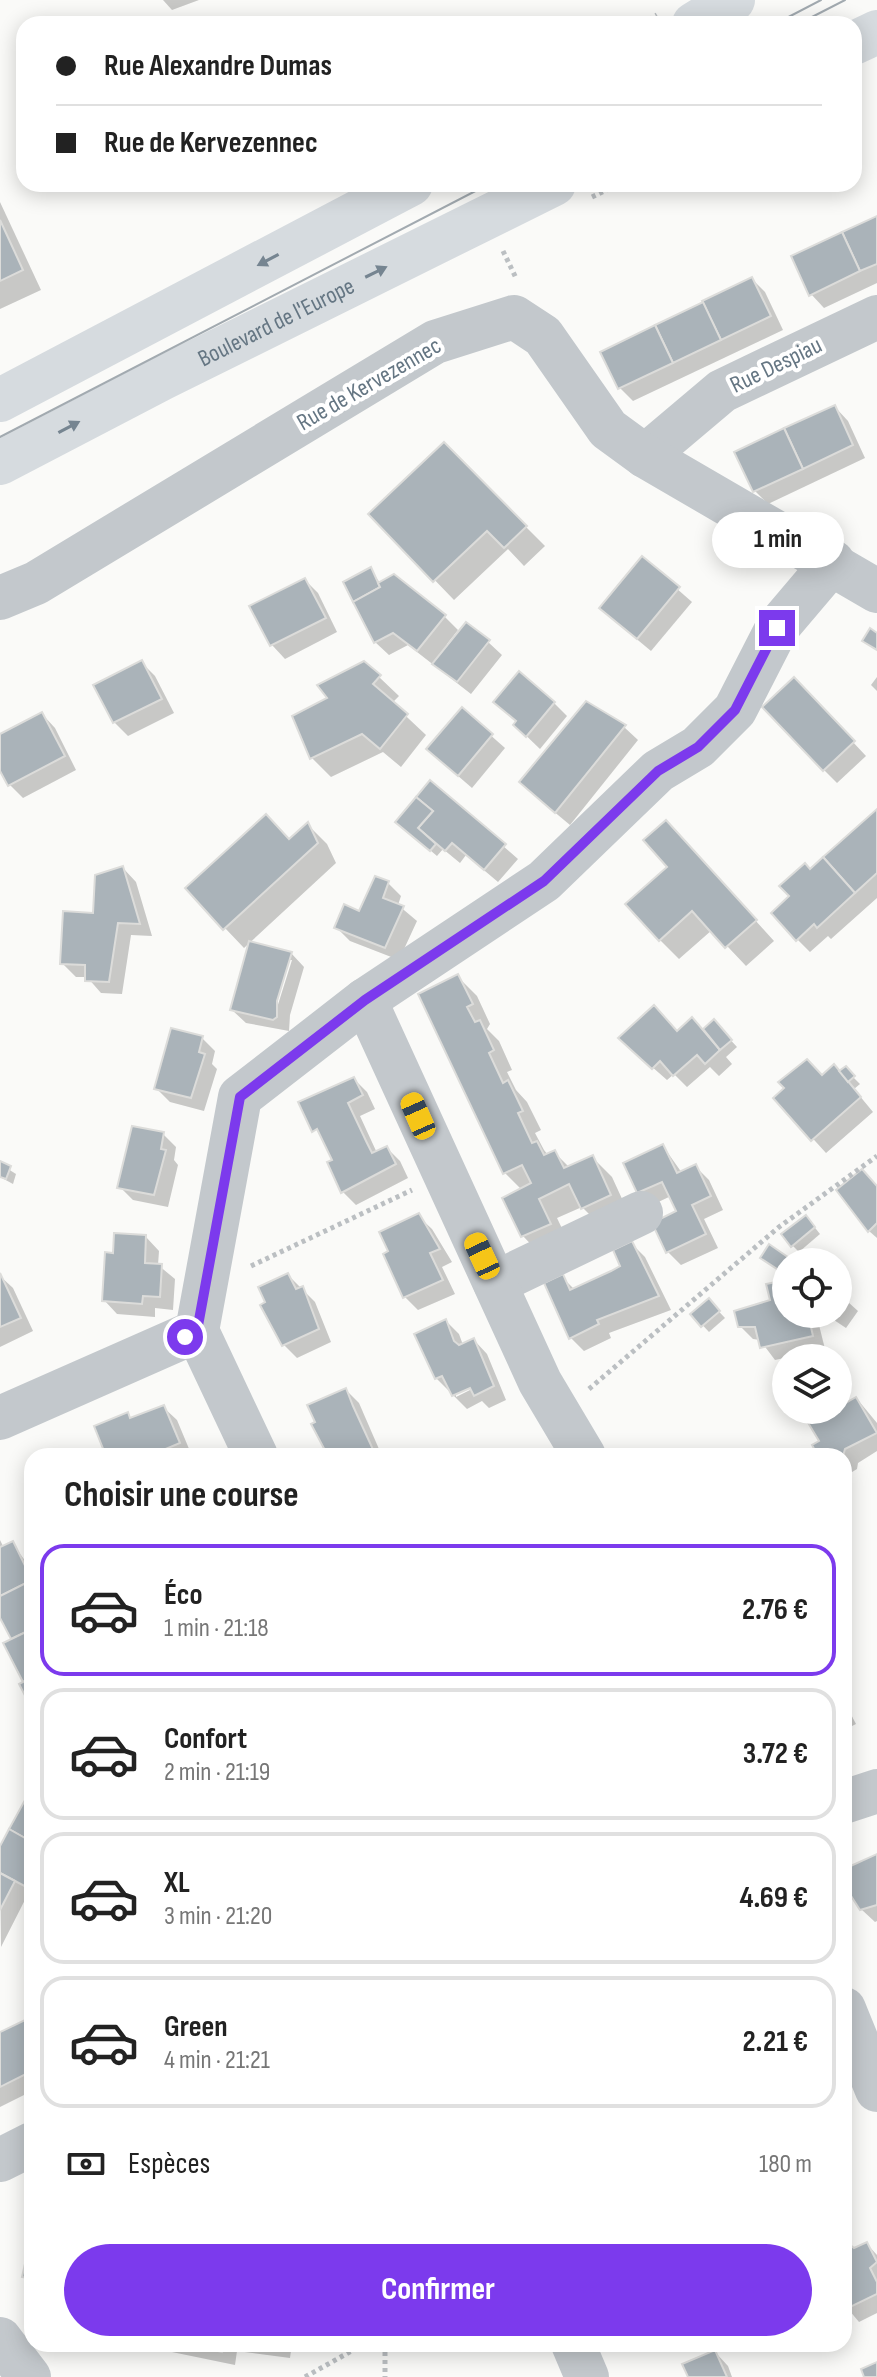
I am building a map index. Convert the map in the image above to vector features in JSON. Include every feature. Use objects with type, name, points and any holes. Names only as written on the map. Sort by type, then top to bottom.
[{"type":"main road","points":[[707,16],[733,0]]},
{"type":"main road","points":[[0,400],[396,192]]},
{"type":"main road","name":"Boulevard de l'Europe","points":[[0,463],[163,378],[538,192]]},
{"type":"street","name":"Rue de Kervezennec","points":[[0,598],[36,583],[435,342],[514,317],[543,336],[608,429],[645,456],[833,562],[877,591]]},
{"type":"street","name":"Rue Despiau","points":[[645,456],[722,391],[877,317]]},
{"type":"street","points":[[252,1448],[197,1331],[240,1097],[365,1000],[544,881],[658,771],[698,747],[735,710],[777,628],[833,562]]},
{"type":"street","points":[[365,1000],[540,1382],[579,1448]]},
{"type":"street","points":[[495,1283],[641,1213]]},
{"type":"street","points":[[0,1418],[197,1331]]},
{"type":"street","points":[[852,1799],[877,1791]]},
{"type":"street","points":[[852,2029],[877,2090]]},
{"type":"street","points":[[0,2160],[24,2148]]},
{"type":"street","points":[[0,2339],[29,2377]]},
{"type":"street","points":[[576,2352],[587,2377]]},
{"type":"path","points":[[557,1411],[608,1377],[779,1227],[877,1156]]},
{"type":"path","points":[[205,1288],[445,1174]]},
{"type":"path","points":[[305,2377],[350,2352]]},
{"type":"path","points":[[385,2352],[385,2377]]},
{"type":"building","points":[[877,216],[877,264],[860,271],[842,232]]},
{"type":"building","points":[[0,220],[23,270],[0,281]]},
{"type":"building","points":[[842,232],[860,271],[809,296],[791,256]]},
{"type":"building","points":[[752,277],[771,316],[721,340],[702,301]]},
{"type":"building","points":[[703,302],[721,340],[673,363],[655,325]]},
{"type":"building","points":[[655,325],[673,363],[618,389],[600,352]]},
{"type":"building","points":[[835,405],[853,445],[803,469],[784,428]]},
{"type":"building","points":[[784,428],[803,469],[753,492],[734,452]]},
{"type":"building","points":[[444,442],[527,526],[504,548],[487,531],[433,582],[368,514]]},
{"type":"building","points":[[642,556],[680,587],[637,639],[599,608]]},
{"type":"building","points":[[371,567],[380,587],[353,602],[343,582]]},
{"type":"building","points":[[394,574],[446,615],[417,651],[393,633],[374,643],[353,602],[380,587],[378,583]]},
{"type":"building","points":[[305,578],[326,618],[270,646],[249,606]]},
{"type":"building","points":[[466,622],[490,640],[457,682],[432,664]]},
{"type":"building","points":[[870,628],[877,633],[877,650],[862,641]]},
{"type":"building","points":[[142,660],[162,699],[113,723],[93,685]]},
{"type":"building","points":[[364,661],[381,675],[373,684],[408,714],[380,749],[362,734],[310,759],[292,716],[327,698],[317,685]]},
{"type":"building","points":[[519,671],[555,702],[526,737],[513,725],[516,721],[493,702]]},
{"type":"building","points":[[794,677],[855,741],[823,771],[762,707]]},
{"type":"building","points":[[586,701],[626,725],[555,813],[519,782]]},
{"type":"building","points":[[462,707],[493,734],[458,776],[426,749]]},
{"type":"building","points":[[42,712],[65,756],[8,786],[0,771],[0,734]]},
{"type":"building","points":[[430,780],[506,844],[484,870],[452,843],[445,851],[418,828],[433,811],[416,797]]},
{"type":"building","points":[[416,797],[433,811],[418,828],[436,844],[430,851],[395,822]]},
{"type":"building","points":[[877,809],[877,873],[855,893],[823,857]]},
{"type":"building","points":[[266,814],[289,839],[308,822],[318,843],[223,930],[185,888]]},
{"type":"building","points":[[666,820],[757,920],[725,948],[692,911],[659,941],[625,904],[667,867],[643,840]]},
{"type":"building","points":[[823,857],[855,893],[817,928],[814,924],[796,941],[771,913],[789,896],[779,886],[805,863],[810,869]]},
{"type":"building","points":[[123,866],[140,924],[118,923],[109,982],[85,981],[85,965],[60,964],[63,911],[93,913],[95,875]]},
{"type":"building","points":[[375,876],[389,881],[383,898],[404,906],[385,948],[334,928],[344,904],[359,911]]},
{"type":"building","points":[[249,941],[292,952],[277,1001],[277,1017],[273,1020],[230,1010]]},
{"type":"building","points":[[458,974],[473,1004],[467,1007],[475,1022],[480,1020],[494,1050],[489,1053],[503,1083],[508,1080],[523,1111],[518,1113],[532,1143],[537,1141],[544,1155],[555,1150],[564,1168],[593,1155],[611,1195],[581,1209],[569,1184],[539,1199],[551,1224],[521,1237],[502,1198],[531,1183],[522,1165],[503,1174],[418,994]]},
{"type":"building","points":[[654,1005],[677,1031],[692,1017],[720,1050],[705,1064],[697,1055],[673,1076],[660,1061],[652,1069],[618,1038]]},
{"type":"building","points":[[714,1019],[732,1040],[720,1050],[703,1029]]},
{"type":"building","points":[[171,1028],[203,1036],[199,1052],[205,1054],[191,1098],[154,1089]]},
{"type":"building","points":[[807,1059],[822,1075],[834,1064],[861,1097],[811,1141],[773,1098],[784,1088],[778,1082]]},
{"type":"building","points":[[846,1066],[855,1076],[848,1082],[839,1071]]},
{"type":"building","points":[[354,1077],[363,1095],[348,1103],[367,1143],[372,1153],[387,1146],[396,1164],[341,1193],[327,1162],[332,1160],[317,1129],[312,1132],[298,1102]]},
{"type":"building","points":[[132,1126],[164,1132],[161,1149],[166,1150],[154,1195],[117,1188]]},
{"type":"building","points":[[663,1144],[677,1173],[696,1164],[711,1196],[692,1205],[706,1234],[666,1253],[652,1223],[676,1211],[662,1182],[637,1193],[623,1163]]},
{"type":"building","points":[[0,1161],[11,1166],[6,1179],[0,1177]]},
{"type":"building","points":[[862,1169],[877,1186],[877,1223],[868,1232],[836,1190]]},
{"type":"building","points":[[419,1213],[440,1249],[430,1253],[443,1280],[403,1298],[383,1254],[388,1251],[379,1232]]},
{"type":"building","points":[[806,1215],[815,1227],[791,1247],[781,1234]]},
{"type":"building","points":[[114,1233],[146,1235],[145,1263],[162,1264],[160,1297],[143,1296],[142,1304],[102,1301],[105,1252],[113,1253]]},
{"type":"building","points":[[632,1241],[659,1296],[597,1320],[599,1324],[569,1339],[544,1283],[563,1274],[570,1290],[611,1271],[620,1266],[613,1250]]},
{"type":"building","points":[[769,1244],[775,1248],[772,1248],[772,1266],[760,1258]]},
{"type":"building","points":[[0,1273],[21,1318],[0,1327]]},
{"type":"building","points":[[288,1273],[296,1289],[303,1286],[319,1329],[282,1346],[260,1305],[265,1302],[258,1287]]},
{"type":"building","points":[[772,1283],[772,1328],[811,1328],[813,1336],[760,1348],[755,1327],[738,1327],[734,1311],[770,1300],[766,1284]]},
{"type":"building","points":[[709,1298],[720,1311],[701,1327],[690,1314]]},
{"type":"building","points":[[446,1319],[454,1341],[459,1345],[474,1338],[494,1386],[474,1396],[470,1388],[452,1396],[442,1376],[435,1379],[414,1334]]},
{"type":"building","points":[[346,1388],[372,1448],[324,1448],[311,1424],[315,1422],[307,1405]]},
{"type":"building","points":[[856,1397],[877,1433],[847,1448],[814,1448],[812,1445],[819,1441],[809,1424],[852,1424],[852,1399]]},
{"type":"building","points":[[164,1405],[180,1443],[168,1448],[103,1448],[94,1426],[128,1412],[130,1418]]},
{"type":"building","points":[[13,1541],[24,1564],[24,1584],[0,1596],[0,1547]]},
{"type":"building","points":[[24,1584],[24,1633],[11,1639],[0,1618],[0,1596]]},
{"type":"building","points":[[24,1633],[23,1682],[3,1643]]},
{"type":"building","points":[[24,1802],[24,1837],[9,1829]]},
{"type":"building","points":[[9,1829],[24,1837],[24,1886],[0,1873],[0,1846]]},
{"type":"building","points":[[877,1854],[877,1905],[860,1910],[852,1898],[852,1865]]},
{"type":"building","points":[[0,1873],[15,1881],[0,1910]]},
{"type":"building","points":[[24,2020],[24,2075],[0,2087],[0,2032]]},
{"type":"building","points":[[867,2242],[877,2262],[870,2268],[877,2282],[877,2294],[852,2306],[852,2246]]},
{"type":"building","points":[[716,2352],[727,2377],[688,2377],[682,2364]]},
{"type":"building","points":[[877,2362],[877,2377],[864,2377],[861,2369]]},
{"type":"tram line","points":[[790,16],[821,0]]},
{"type":"tram line","points":[[814,16],[845,0]]},
{"type":"tram line","points":[[0,437],[474,192]]},
{"type":"route","points":[[185,1337],[197,1331],[240,1097],[365,1000],[544,881],[658,771],[698,747],[735,710],[777,628]]}]
